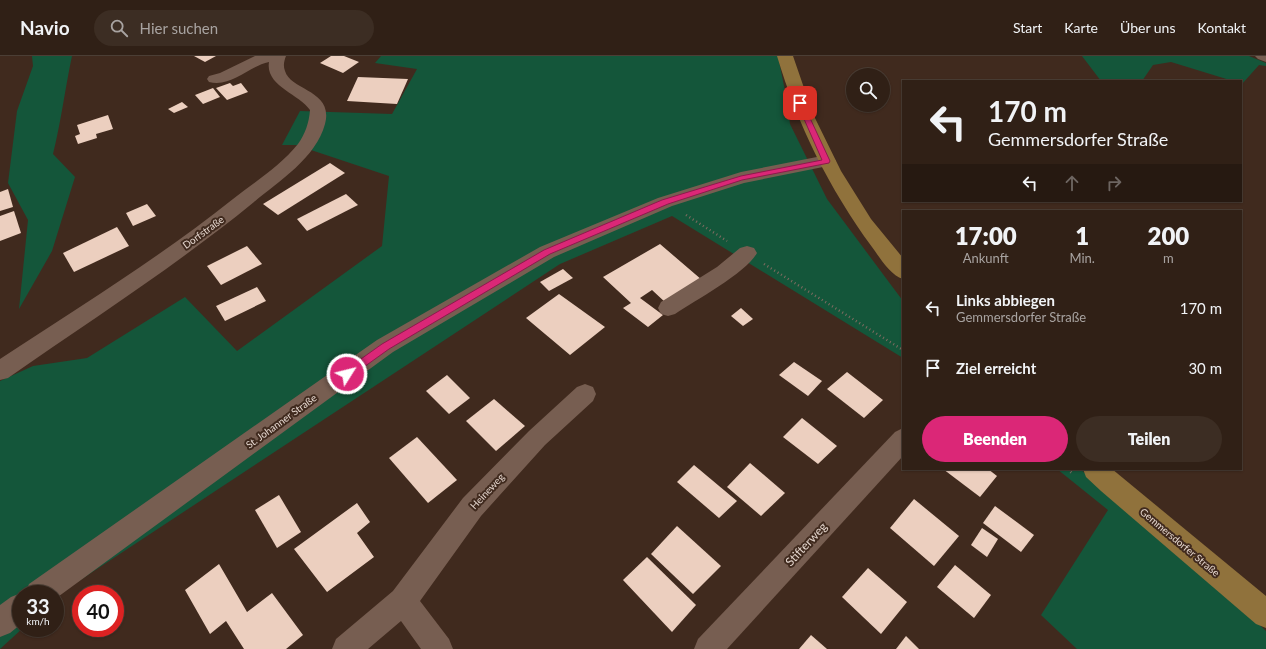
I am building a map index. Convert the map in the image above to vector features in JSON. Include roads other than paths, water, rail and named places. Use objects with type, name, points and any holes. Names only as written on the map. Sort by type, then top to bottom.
[{"type":"main road","points":[[785,56],[790,77],[805,116],[827,161],[859,214],[902,271]]},
{"type":"main road","name":"Gemmersdorfer Straße","points":[[1096,470],[1266,614]]},
{"type":"street","points":[[215,79],[226,76],[261,59],[278,56]]},
{"type":"street","name":"Dorfstraße","points":[[0,371],[169,256],[229,213],[293,160],[310,139],[317,122],[318,110],[310,100],[283,81],[277,72],[275,64],[278,56]]},
{"type":"street","name":"St. Johanner Straße","points":[[52,585],[385,346],[547,252],[665,202],[741,178],[827,161]]},
{"type":"street","points":[[668,308],[724,272],[747,253]]},
{"type":"street","name":"Heineweg","points":[[346,649],[403,601],[472,507],[537,438],[585,394]]},
{"type":"street","name":"Stifterweg","points":[[708,649],[902,440]]},
{"type":"street","points":[[403,601],[439,649]]},
{"type":"street","points":[[0,623],[12,614]]}]
